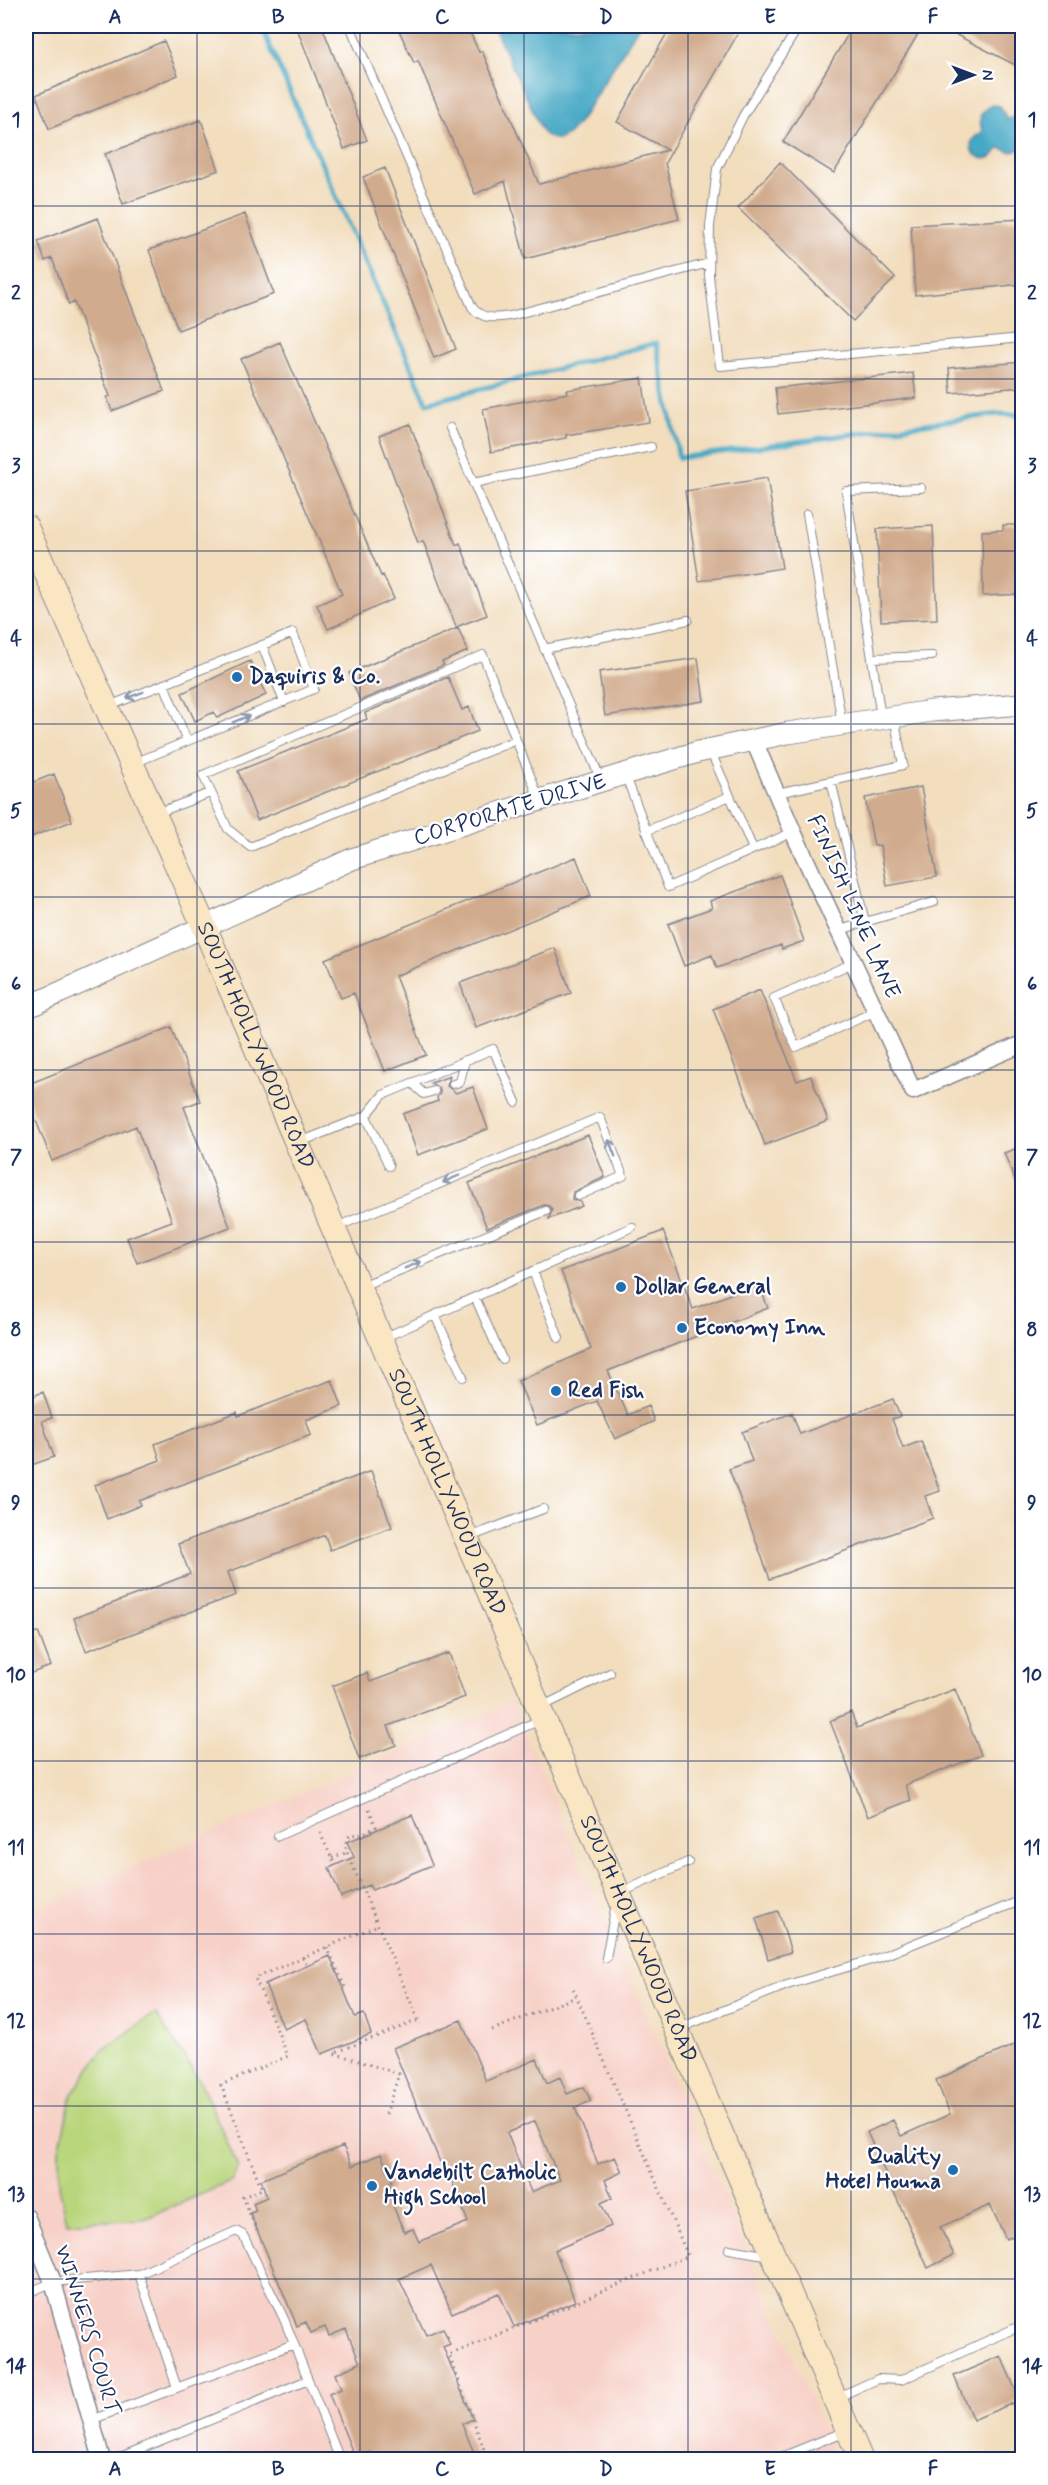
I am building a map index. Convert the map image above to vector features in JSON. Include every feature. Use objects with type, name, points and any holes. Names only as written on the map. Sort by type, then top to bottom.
[{"type":"main road","name":"SOUTH HOLLYWOOD ROAD","points":[[26,527],[204,926],[861,2460]]},
{"type":"street","name":"CORPORATE DRIVE","points":[[26,1008],[352,859],[625,774],[710,750],[842,724],[887,717],[1023,704]]},
{"type":"street","name":"FINISH LINE LANE","points":[[754,741],[838,931],[913,1091],[1023,1044]]},
{"type":"street","name":"WINNERS COURT","points":[[26,2216],[53,2282],[102,2460]]},
{"type":"lane","points":[[350,26],[472,308],[477,314],[487,317],[510,316],[709,263]]},
{"type":"lane","points":[[800,26],[743,116],[717,169],[710,226],[709,263],[720,366],[1023,338]]},
{"type":"lane","points":[[450,428],[601,782]]},
{"type":"lane","points":[[473,483],[651,447]]},
{"type":"lane","points":[[778,793],[903,765],[887,717],[872,658],[846,491],[921,488]]},
{"type":"lane","points":[[807,514],[842,724]]},
{"type":"lane","points":[[544,649],[688,620]]},
{"type":"lane","points":[[106,707],[293,633],[314,689],[132,764]]},
{"type":"lane","points":[[262,645],[284,702]]},
{"type":"lane","points":[[516,740],[250,847],[228,829],[203,775],[483,655],[540,801]]},
{"type":"lane","points":[[872,658],[932,656]]},
{"type":"lane","points":[[164,684],[187,741]]},
{"type":"lane","points":[[710,750],[753,849]]},
{"type":"lane","points":[[625,774],[668,887],[794,832]]},
{"type":"lane","points":[[831,781],[865,922]]},
{"type":"lane","points":[[154,814],[210,793]]},
{"type":"lane","points":[[646,831],[730,796]]},
{"type":"lane","points":[[838,931],[934,902]]},
{"type":"lane","points":[[853,963],[774,998],[796,1047],[876,1011]]},
{"type":"lane","points":[[297,1143],[366,1116],[383,1095],[493,1048],[516,1102]]},
{"type":"lane","points":[[453,1084],[460,1082],[465,1060]]},
{"type":"lane","points":[[411,1083],[424,1094],[434,1091]]},
{"type":"lane","points":[[366,1116],[389,1166]]},
{"type":"lane","points":[[333,1228],[600,1117],[623,1176],[578,1196]]},
{"type":"lane","points":[[359,1287],[546,1211]]},
{"type":"lane","points":[[381,1339],[632,1227]]},
{"type":"lane","points":[[533,1271],[560,1338]]},
{"type":"lane","points":[[475,1297],[502,1359]]},
{"type":"lane","points":[[435,1315],[463,1377]]},
{"type":"lane","points":[[466,1539],[543,1509]]},
{"type":"lane","points":[[278,1836],[364,1798],[541,1713],[610,1673]]},
{"type":"lane","points":[[606,1958],[618,1893],[688,1862]]},
{"type":"lane","points":[[677,2030],[787,1985],[878,1958],[1023,1900]]},
{"type":"lane","points":[[26,2294],[53,2282],[139,2274],[236,2231],[243,2235],[294,2344],[340,2460]]},
{"type":"lane","points":[[729,2249],[774,2257]]},
{"type":"lane","points":[[139,2274],[177,2388]]},
{"type":"lane","points":[[836,2398],[878,2379],[901,2380],[1023,2325]]},
{"type":"lane","points":[[91,2420],[294,2344]]},
{"type":"lane","points":[[113,2460],[308,2380]]},
{"type":"lane","points":[[774,2460],[849,2429]]},
{"type":"path","points":[[364,1798],[376,1827],[362,1834],[351,1835],[346,1842],[348,1852],[419,2022],[334,2053],[399,2074],[386,2114]]},
{"type":"path","points":[[314,1820],[335,1865]]},
{"type":"path","points":[[332,1858],[348,1852]]},
{"type":"path","points":[[261,2241],[243,2197],[262,2189],[221,2085],[288,2056],[255,1978],[378,1925]]},
{"type":"path","points":[[327,1947],[345,1987],[343,1988]]},
{"type":"path","points":[[303,1957],[307,1966]]},
{"type":"path","points":[[489,2460],[449,2355],[688,2256],[572,1986]]},
{"type":"path","points":[[492,2030],[576,1997]]},
{"type":"shaded area","name":"Vandebilt Catholic High School","points":[[512,1702],[836,2458],[26,2459],[26,1913]]},
{"type":"green space","points":[[155,2013],[200,2081],[238,2167],[232,2181],[144,2219],[67,2223],[59,2186],[59,2150],[72,2094],[102,2051]]},
{"type":"water","points":[[493,26],[639,26],[580,121],[564,138],[554,139],[543,133]]},
{"type":"water","points":[[992,105],[1000,106],[1007,119],[1018,116],[1022,119],[1022,148],[1012,152],[1000,148],[994,155],[985,159],[975,155],[971,145],[974,138],[982,132],[980,119],[982,113]]},
{"type":"building","points":[[296,26],[322,26],[367,140],[344,149]]},
{"type":"building","points":[[397,26],[467,26],[479,52],[482,51],[539,184],[668,150],[617,122],[671,26],[742,26],[665,163],[679,219],[525,259],[505,181],[475,194],[418,61],[414,63]]},
{"type":"building","points":[[853,26],[923,26],[834,173],[783,142]]},
{"type":"building","points":[[939,26],[1023,26],[1023,69]]},
{"type":"building","points":[[164,41],[178,75],[49,129],[36,95]]},
{"type":"building","points":[[201,120],[219,170],[123,204],[105,154]]},
{"type":"building","points":[[780,162],[895,278],[853,321],[738,208]]},
{"type":"building","points":[[385,168],[456,349],[434,358],[363,177]]},
{"type":"building","points":[[245,214],[274,294],[178,330],[149,250]]},
{"type":"building","points":[[98,218],[164,391],[112,411],[107,397],[110,396],[74,302],[69,305],[52,258],[45,261],[38,241]]},
{"type":"building","points":[[1023,219],[1023,284],[915,295],[911,225]]},
{"type":"building","points":[[280,342],[381,576],[383,575],[394,599],[328,629],[317,605],[342,594],[241,359]]},
{"type":"building","points":[[1023,362],[1023,387],[951,393],[949,368]]},
{"type":"building","points":[[913,373],[916,398],[778,414],[775,388]]},
{"type":"building","points":[[642,378],[649,422],[566,435],[566,438],[491,452],[483,409],[568,393],[567,390]]},
{"type":"building","points":[[410,424],[456,545],[460,543],[487,615],[456,627],[423,541],[418,543],[379,436]]},
{"type":"building","points":[[767,478],[782,568],[699,581],[685,491]]},
{"type":"building","points":[[1003,525],[1016,525],[1016,530],[1023,530],[1023,594],[983,596],[982,531],[1003,530]]},
{"type":"building","points":[[933,526],[937,619],[881,621],[877,529]]},
{"type":"building","points":[[458,628],[468,651],[442,662],[444,665],[360,701],[349,673]]},
{"type":"building","points":[[698,658],[704,701],[605,716],[599,672]]},
{"type":"building","name":"Daquiris & Co.","points":[[250,661],[266,695],[217,718],[214,712],[195,721],[182,693]]},
{"type":"building","points":[[448,677],[462,710],[469,707],[478,731],[257,820],[238,771],[367,719],[365,713]]},
{"type":"building","points":[[54,774],[72,821],[26,839],[26,785]]},
{"type":"building","points":[[921,787],[937,877],[887,886],[880,845],[874,846],[865,798]]},
{"type":"building","points":[[576,857],[591,896],[395,976],[426,1055],[385,1071],[354,993],[341,998],[325,959]]},
{"type":"building","points":[[780,875],[804,941],[782,949],[781,945],[717,968],[712,955],[684,966],[668,924],[712,908],[710,901]]},
{"type":"building","points":[[555,948],[571,993],[476,1028],[460,983]]},
{"type":"building","points":[[760,990],[797,1081],[811,1076],[828,1121],[765,1145],[713,1009]]},
{"type":"building","points":[[171,1027],[200,1101],[184,1107],[230,1227],[137,1263],[127,1238],[172,1221],[136,1126],[52,1161],[26,1095],[26,1085]]},
{"type":"building","points":[[450,1076],[447,1086],[456,1093],[473,1087],[488,1129],[418,1155],[403,1114],[438,1101],[440,1089],[431,1083]]},
{"type":"building","points":[[588,1135],[605,1177],[573,1192],[572,1199],[580,1202],[582,1206],[549,1219],[552,1209],[544,1205],[487,1228],[469,1183]]},
{"type":"building","points":[[1023,1146],[1023,1197],[1022,1197],[1004,1153]]},
{"type":"building","points":[[663,1231],[693,1309],[748,1287],[749,1289],[759,1285],[768,1308],[608,1371],[628,1415],[648,1406],[654,1421],[615,1439],[597,1401],[537,1425],[518,1381],[591,1349],[561,1271]]},
{"type":"building","points":[[332,1380],[342,1406],[306,1420],[311,1435],[139,1501],[141,1505],[107,1519],[95,1485],[160,1460],[155,1444],[237,1412],[238,1416]]},
{"type":"building","points":[[43,1392],[52,1418],[42,1421],[54,1457],[26,1467],[26,1399]]},
{"type":"building","points":[[893,1399],[900,1416],[892,1419],[903,1448],[921,1441],[940,1491],[925,1496],[933,1518],[770,1579],[729,1469],[752,1461],[742,1432],[792,1413],[800,1434]]},
{"type":"building","points":[[371,1471],[392,1527],[330,1550],[325,1535],[228,1572],[236,1595],[86,1651],[74,1618],[190,1574],[178,1544]]},
{"type":"building","points":[[38,1632],[51,1666],[26,1675],[26,1637]]},
{"type":"building","points":[[449,1653],[465,1697],[388,1726],[396,1745],[359,1759],[332,1686],[367,1673],[370,1682]]},
{"type":"building","points":[[955,1689],[981,1755],[905,1785],[911,1800],[868,1817],[830,1721],[851,1712],[857,1728]]},
{"type":"building","points":[[412,1815],[432,1865],[372,1890],[369,1885],[341,1897],[329,1868],[354,1857],[347,1842]]},
{"type":"building","points":[[778,1911],[791,1952],[768,1959],[756,1918]]},
{"type":"building","points":[[330,1956],[355,2017],[364,2014],[371,2034],[322,2054],[306,2019],[284,2029],[265,1984]]},
{"type":"building","points":[[461,2020],[486,2081],[537,2059],[547,2083],[560,2077],[567,2094],[584,2087],[591,2101],[575,2108],[598,2164],[615,2157],[622,2172],[605,2180],[612,2198],[601,2203],[611,2226],[555,2250],[575,2301],[514,2327],[499,2293],[452,2313],[431,2265],[399,2279],[426,2335],[443,2328],[450,2344],[443,2347],[473,2419],[462,2424],[477,2460],[374,2460],[371,2452],[355,2458],[329,2394],[341,2389],[335,2374],[360,2363],[346,2329],[329,2336],[325,2327],[311,2333],[306,2322],[297,2326],[250,2213],[256,2211],[253,2203],[267,2197],[261,2180],[343,2146],[352,2166],[381,2154],[392,2181],[389,2183],[392,2189],[387,2191],[404,2232],[413,2229],[419,2242],[468,2222],[444,2161],[440,2162],[393,2048]],"holes":[[[535,2121],[560,2180],[531,2192],[507,2133]]]},
{"type":"building","name":"Quality Hotel Houma","points":[[1023,2041],[1023,2232],[1006,2239],[990,2205],[940,2227],[954,2255],[928,2268],[867,2132],[893,2120],[901,2136],[950,2114],[936,2080]]},
{"type":"building","points":[[1001,2356],[1020,2400],[973,2420],[954,2376]]},
{"type":"waterway","points":[[261,26],[427,403],[656,343],[679,458],[998,414],[1022,415]]},
{"type":"place","name":"Daquiris & Co.","points":[[237,677]]},
{"type":"place","name":"Dollar General","points":[[621,1287]]},
{"type":"place","name":"Economy Inn","points":[[682,1328]]},
{"type":"place","name":"Red Fish","points":[[556,1391]]},
{"type":"place","name":"Quality Hotel Houma","points":[[953,2170]]},
{"type":"place","name":"Vandebilt Catholic High School","points":[[372,2186]]}]
